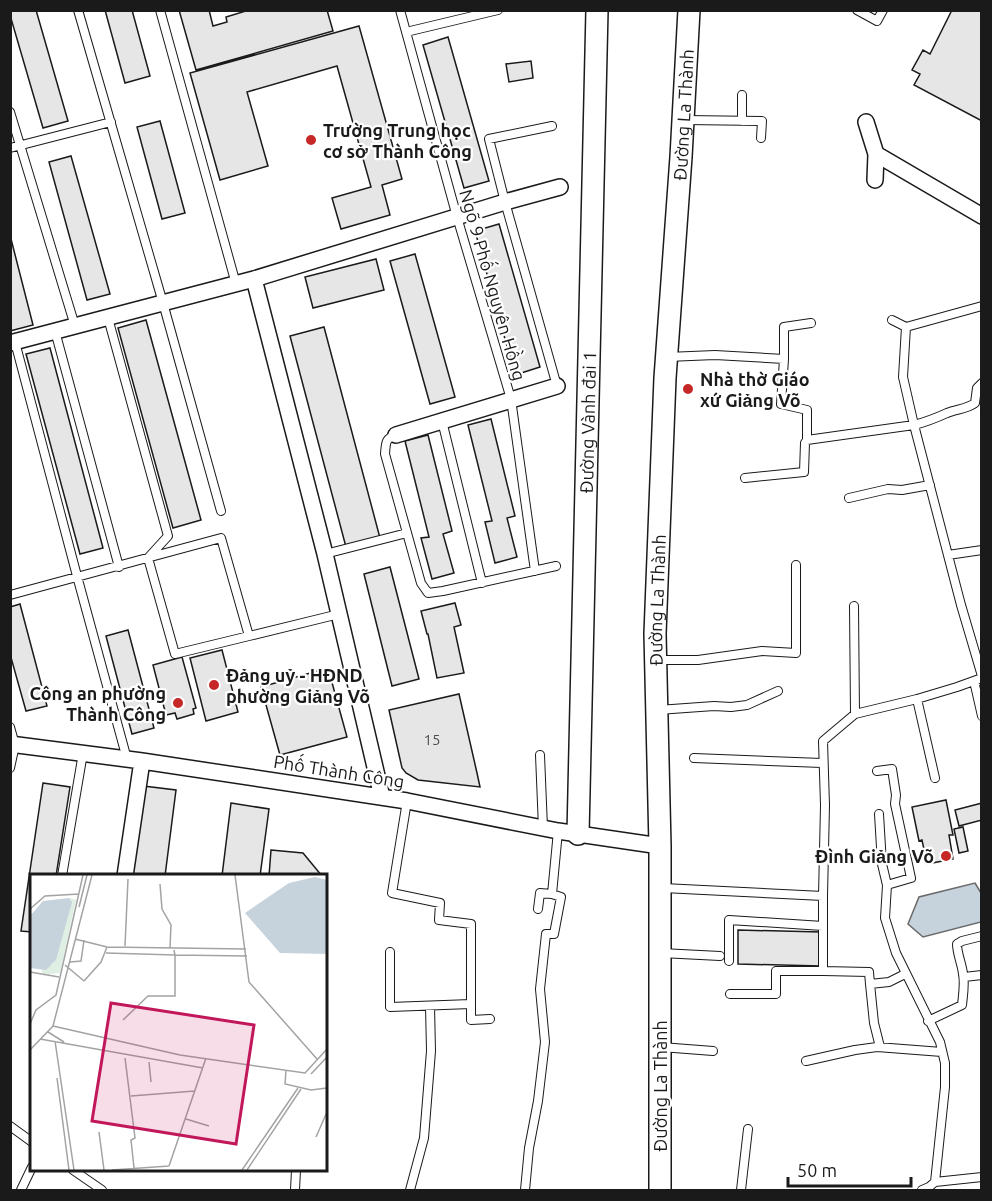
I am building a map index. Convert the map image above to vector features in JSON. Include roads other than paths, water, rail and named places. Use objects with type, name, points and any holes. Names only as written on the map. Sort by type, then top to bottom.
[{"type":"main road","name":"Đường Vành đai 1","points":[[560,831],[597,10]]},
{"type":"main road","name":"Đường La Thành","points":[[660,1191],[660,846],[655,634],[667,357],[689,10]]},
{"type":"street","points":[[866,122],[876,154],[875,180]]},
{"type":"street","points":[[876,154],[981,216]]},
{"type":"street","points":[[13,343],[254,279],[560,187]]},
{"type":"street","points":[[254,279],[325,554],[382,797]]},
{"type":"street","points":[[396,435],[557,386]]},
{"type":"street","name":"Phố Thành Công","points":[[13,744],[382,797],[560,831],[660,846]]},
{"type":"street","points":[[125,874],[135,760]]},
{"type":"lane","points":[[78,10],[221,511]]},
{"type":"lane","points":[[160,10],[236,284]]},
{"type":"lane","name":"Ngõ 9 Phố Nguyên Hồng","points":[[400,10],[457,217],[511,399],[535,571]]},
{"type":"lane","points":[[406,32],[498,10]]},
{"type":"lane","points":[[857,10],[877,21],[883,10]]},
{"type":"lane","points":[[742,95],[742,121]]},
{"type":"lane","points":[[10,112],[75,326]]},
{"type":"lane","points":[[683,120],[762,121],[761,138]]},
{"type":"lane","points":[[10,148],[111,122]]},
{"type":"lane","points":[[552,126],[489,139],[557,386]]},
{"type":"lane","points":[[892,320],[906,327],[981,306]]},
{"type":"lane","points":[[108,318],[168,536],[148,558]]},
{"type":"lane","points":[[745,478],[804,472],[807,410],[780,404],[784,327],[811,323]]},
{"type":"lane","points":[[906,327],[903,377],[979,679],[981,716]]},
{"type":"lane","points":[[55,331],[119,567]]},
{"type":"lane","points":[[13,343],[77,576],[135,760]]},
{"type":"lane","points":[[667,357],[715,355],[784,358]]},
{"type":"lane","points":[[807,440],[928,422],[971,406],[975,403],[977,388],[981,383]]},
{"type":"lane","points":[[442,421],[482,583]]},
{"type":"lane","points":[[396,435],[386,442],[385,454],[421,583],[428,593],[556,566]]},
{"type":"lane","points":[[849,498],[888,489],[902,490],[930,485]]},
{"type":"lane","points":[[325,554],[407,533]]},
{"type":"lane","points":[[10,595],[220,538],[249,636]]},
{"type":"lane","points":[[948,555],[981,550]]},
{"type":"lane","points":[[148,558],[175,654],[339,614]]},
{"type":"lane","points":[[655,660],[698,660],[762,651],[796,653],[796,565]]},
{"type":"lane","points":[[854,606],[855,714]]},
{"type":"lane","points":[[823,971],[825,805],[823,741],[855,714],[917,699],[979,679]]},
{"type":"lane","points":[[657,710],[747,705],[778,691]]},
{"type":"lane","points":[[917,699],[935,778]]},
{"type":"lane","points":[[10,727],[13,744],[10,768]]},
{"type":"lane","points":[[62,874],[83,753]]},
{"type":"lane","points":[[540,755],[560,831],[552,894]]},
{"type":"lane","points":[[694,758],[822,763]]},
{"type":"lane","points":[[877,771],[892,769],[895,804],[911,878],[887,885]]},
{"type":"lane","points":[[407,801],[392,893],[440,903],[440,920],[471,924],[471,1020],[490,1019]]},
{"type":"lane","points":[[879,814],[882,864],[887,885],[885,918],[905,974],[940,1042],[945,1063],[945,1087],[935,1182]]},
{"type":"lane","points":[[660,888],[823,896]]},
{"type":"lane","points":[[525,1191],[545,1042],[540,989],[542,965],[546,934],[554,933],[561,897],[540,893],[538,909]]},
{"type":"lane","points":[[729,961],[729,920],[823,926]]},
{"type":"lane","points":[[928,1021],[963,1005],[964,977],[957,944],[981,936]]},
{"type":"lane","points":[[390,952],[390,1007],[471,1004]]},
{"type":"lane","points":[[660,953],[720,956]]},
{"type":"lane","points":[[730,994],[776,994],[776,971],[869,972],[874,1023],[880,1047]]},
{"type":"lane","points":[[870,984],[889,982],[905,974]]},
{"type":"lane","points":[[964,977],[981,975]]},
{"type":"lane","points":[[411,1191],[424,1138],[431,1051],[430,1006]]},
{"type":"lane","points":[[660,1047],[713,1051]]},
{"type":"lane","points":[[806,1061],[880,1047],[942,1052]]},
{"type":"lane","points":[[10,1126],[30,1141]]},
{"type":"lane","points":[[741,1191],[748,1130]]},
{"type":"lane","points":[[21,1191],[30,1171]]},
{"type":"lane","points":[[74,1171],[102,1191]]},
{"type":"lane","points":[[296,1171],[296,1191]]},
{"type":"lane","points":[[922,1191],[935,1182],[981,1177]]},
{"type":"place","name":"Trường Trung học cơ sở Thành Công","points":[[311,140]]},
{"type":"place","name":"Nhà thờ Giáo xứ Giảng Võ","points":[[688,389]]},
{"type":"place","name":"Đảng uỷ - HĐND phường Giảng Võ","points":[[214,685]]},
{"type":"place","name":"Công an phường Thành Công","points":[[178,703]]},
{"type":"place","name":"Đình Giảng Võ","points":[[946,856]]}]
